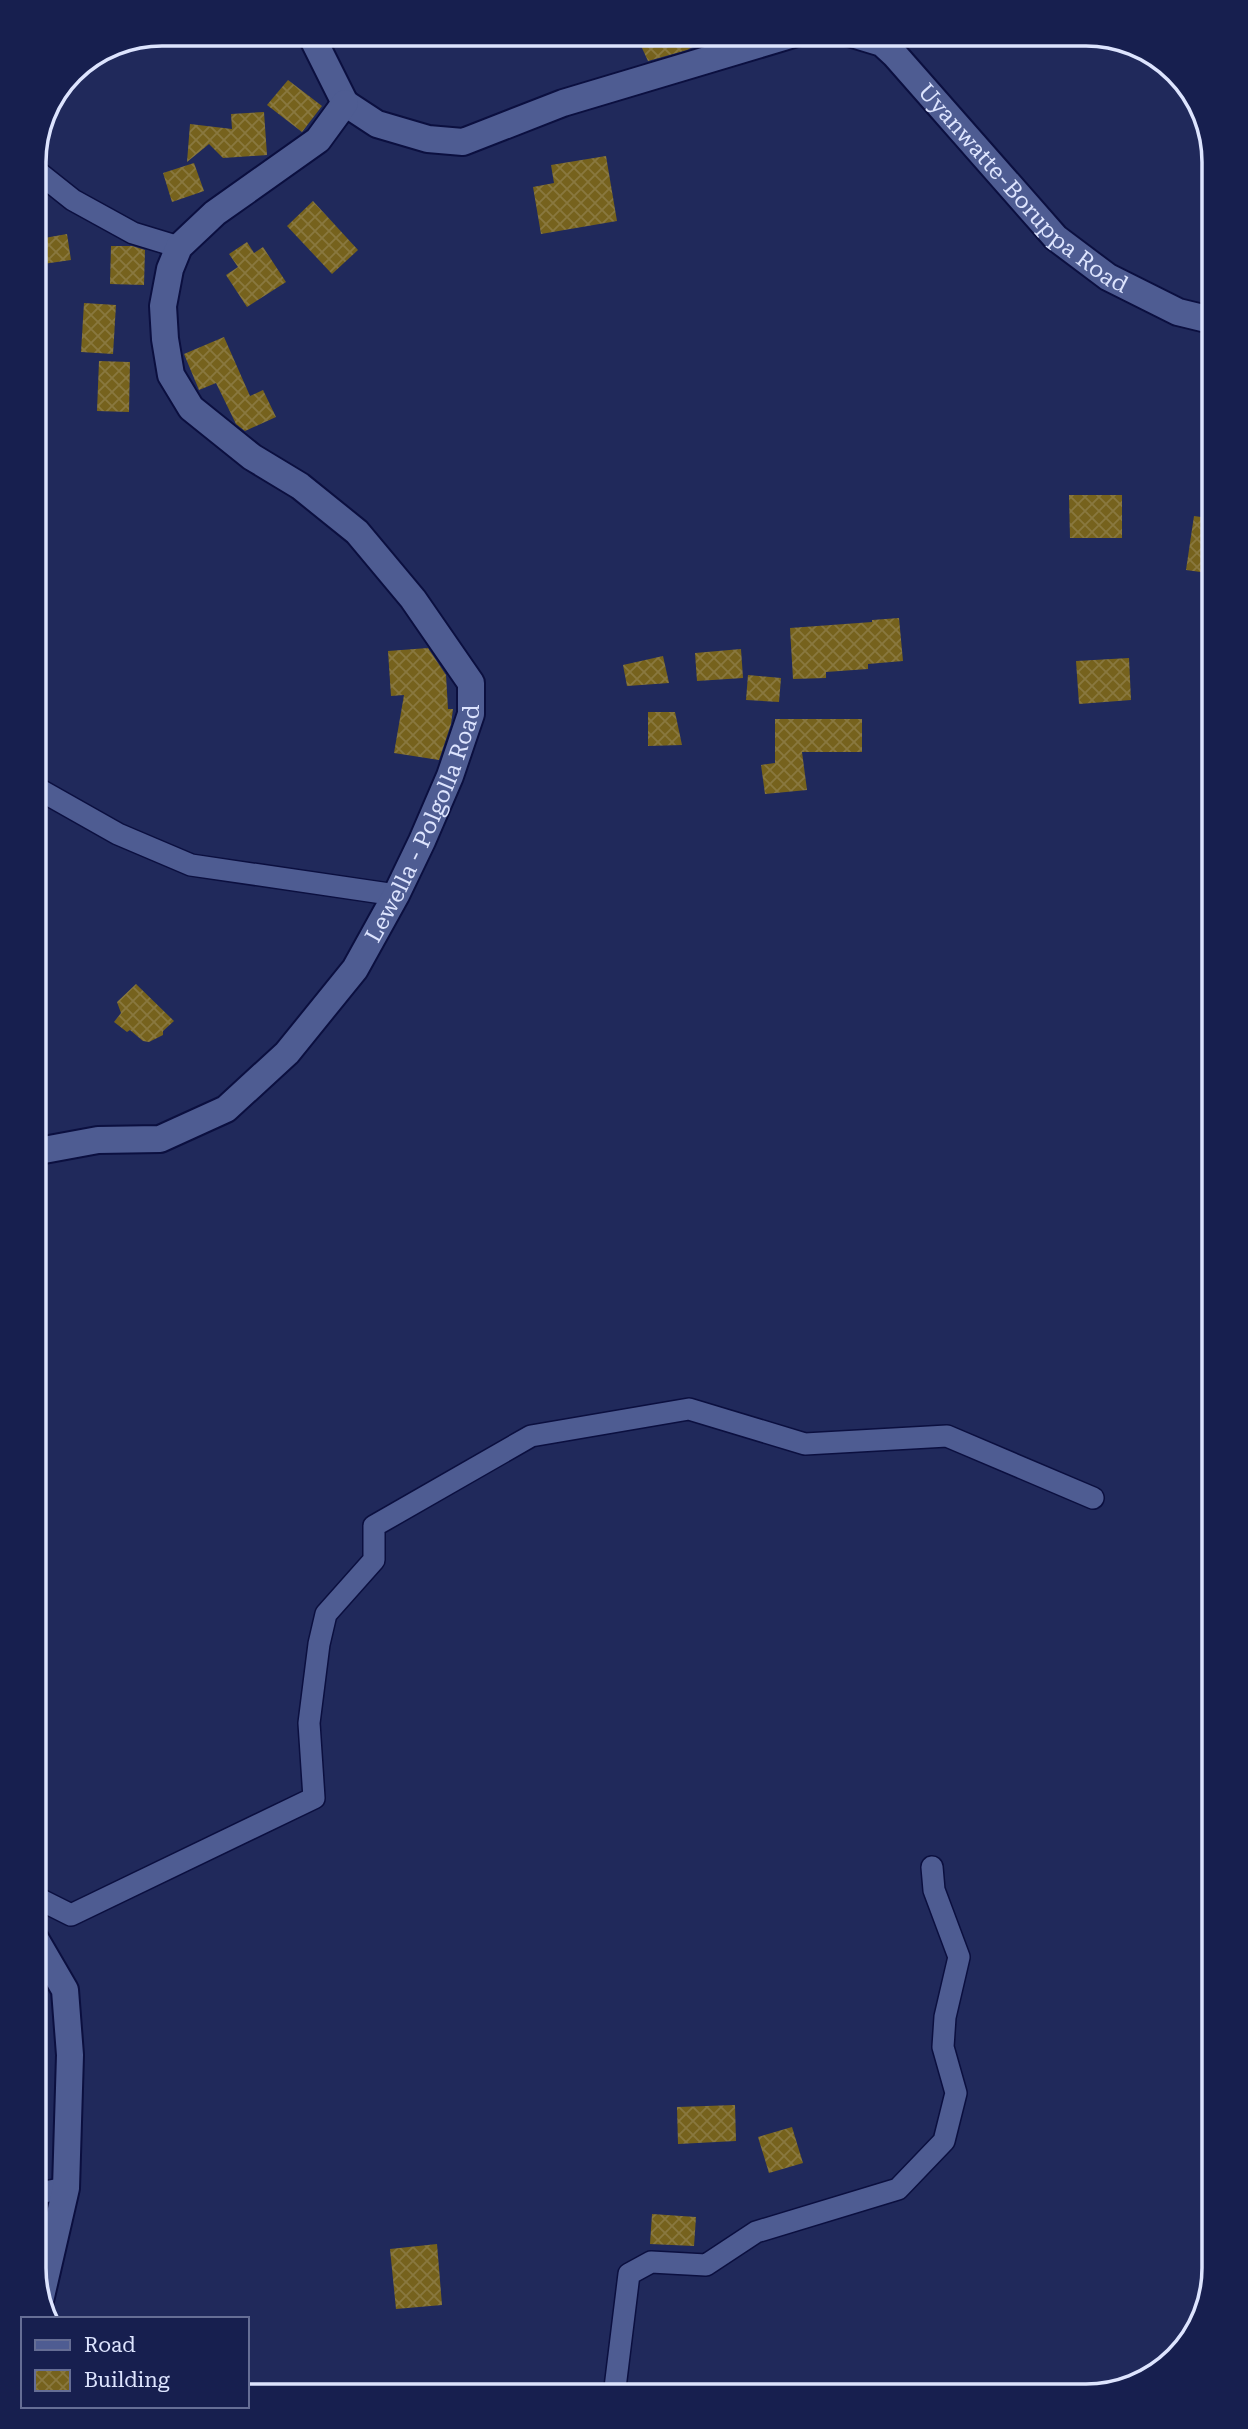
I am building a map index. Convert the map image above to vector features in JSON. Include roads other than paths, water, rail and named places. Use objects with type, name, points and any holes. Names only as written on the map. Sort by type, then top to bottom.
[{"type":"street","points":[[316,46],[345,103],[377,124],[428,139],[463,142],[563,103],[754,46]]},
{"type":"street","name":"Uyanwatte-Boruppa Road","points":[[884,46],[1056,237],[1108,277],[1178,312],[1202,318]]},
{"type":"street","name":"Lewella - Polgolla Road","points":[[46,1150],[99,1140],[160,1139],[226,1109],[287,1054],[355,969],[396,895],[450,776],[471,714],[471,683],[413,599],[357,533],[300,486],[252,457],[191,408],[172,375],[165,339],[163,306],[170,269],[179,247],[215,213],[318,140],[345,103]]},
{"type":"street","points":[[46,179],[73,200],[133,233],[179,247]]},
{"type":"street","points":[[46,793],[118,834],[191,865],[396,895]]},
{"type":"street","points":[[46,1902],[71,1915],[314,1798],[309,1723],[319,1644],[326,1614],[374,1560],[374,1526],[531,1436],[689,1409],[805,1444],[947,1436],[1093,1499]]},
{"type":"street","points":[[616,2383],[629,2274],[651,2262],[705,2264],[756,2232],[898,2189],[944,2141],[956,2093],[943,2047],[945,2017],[959,1957],[933,1891],[933,1867]]},
{"type":"street","points":[[46,1957],[65,1990],[70,2055],[66,2188],[46,2273]]},
{"type":"street","points":[[46,2192],[66,2188]]}]
